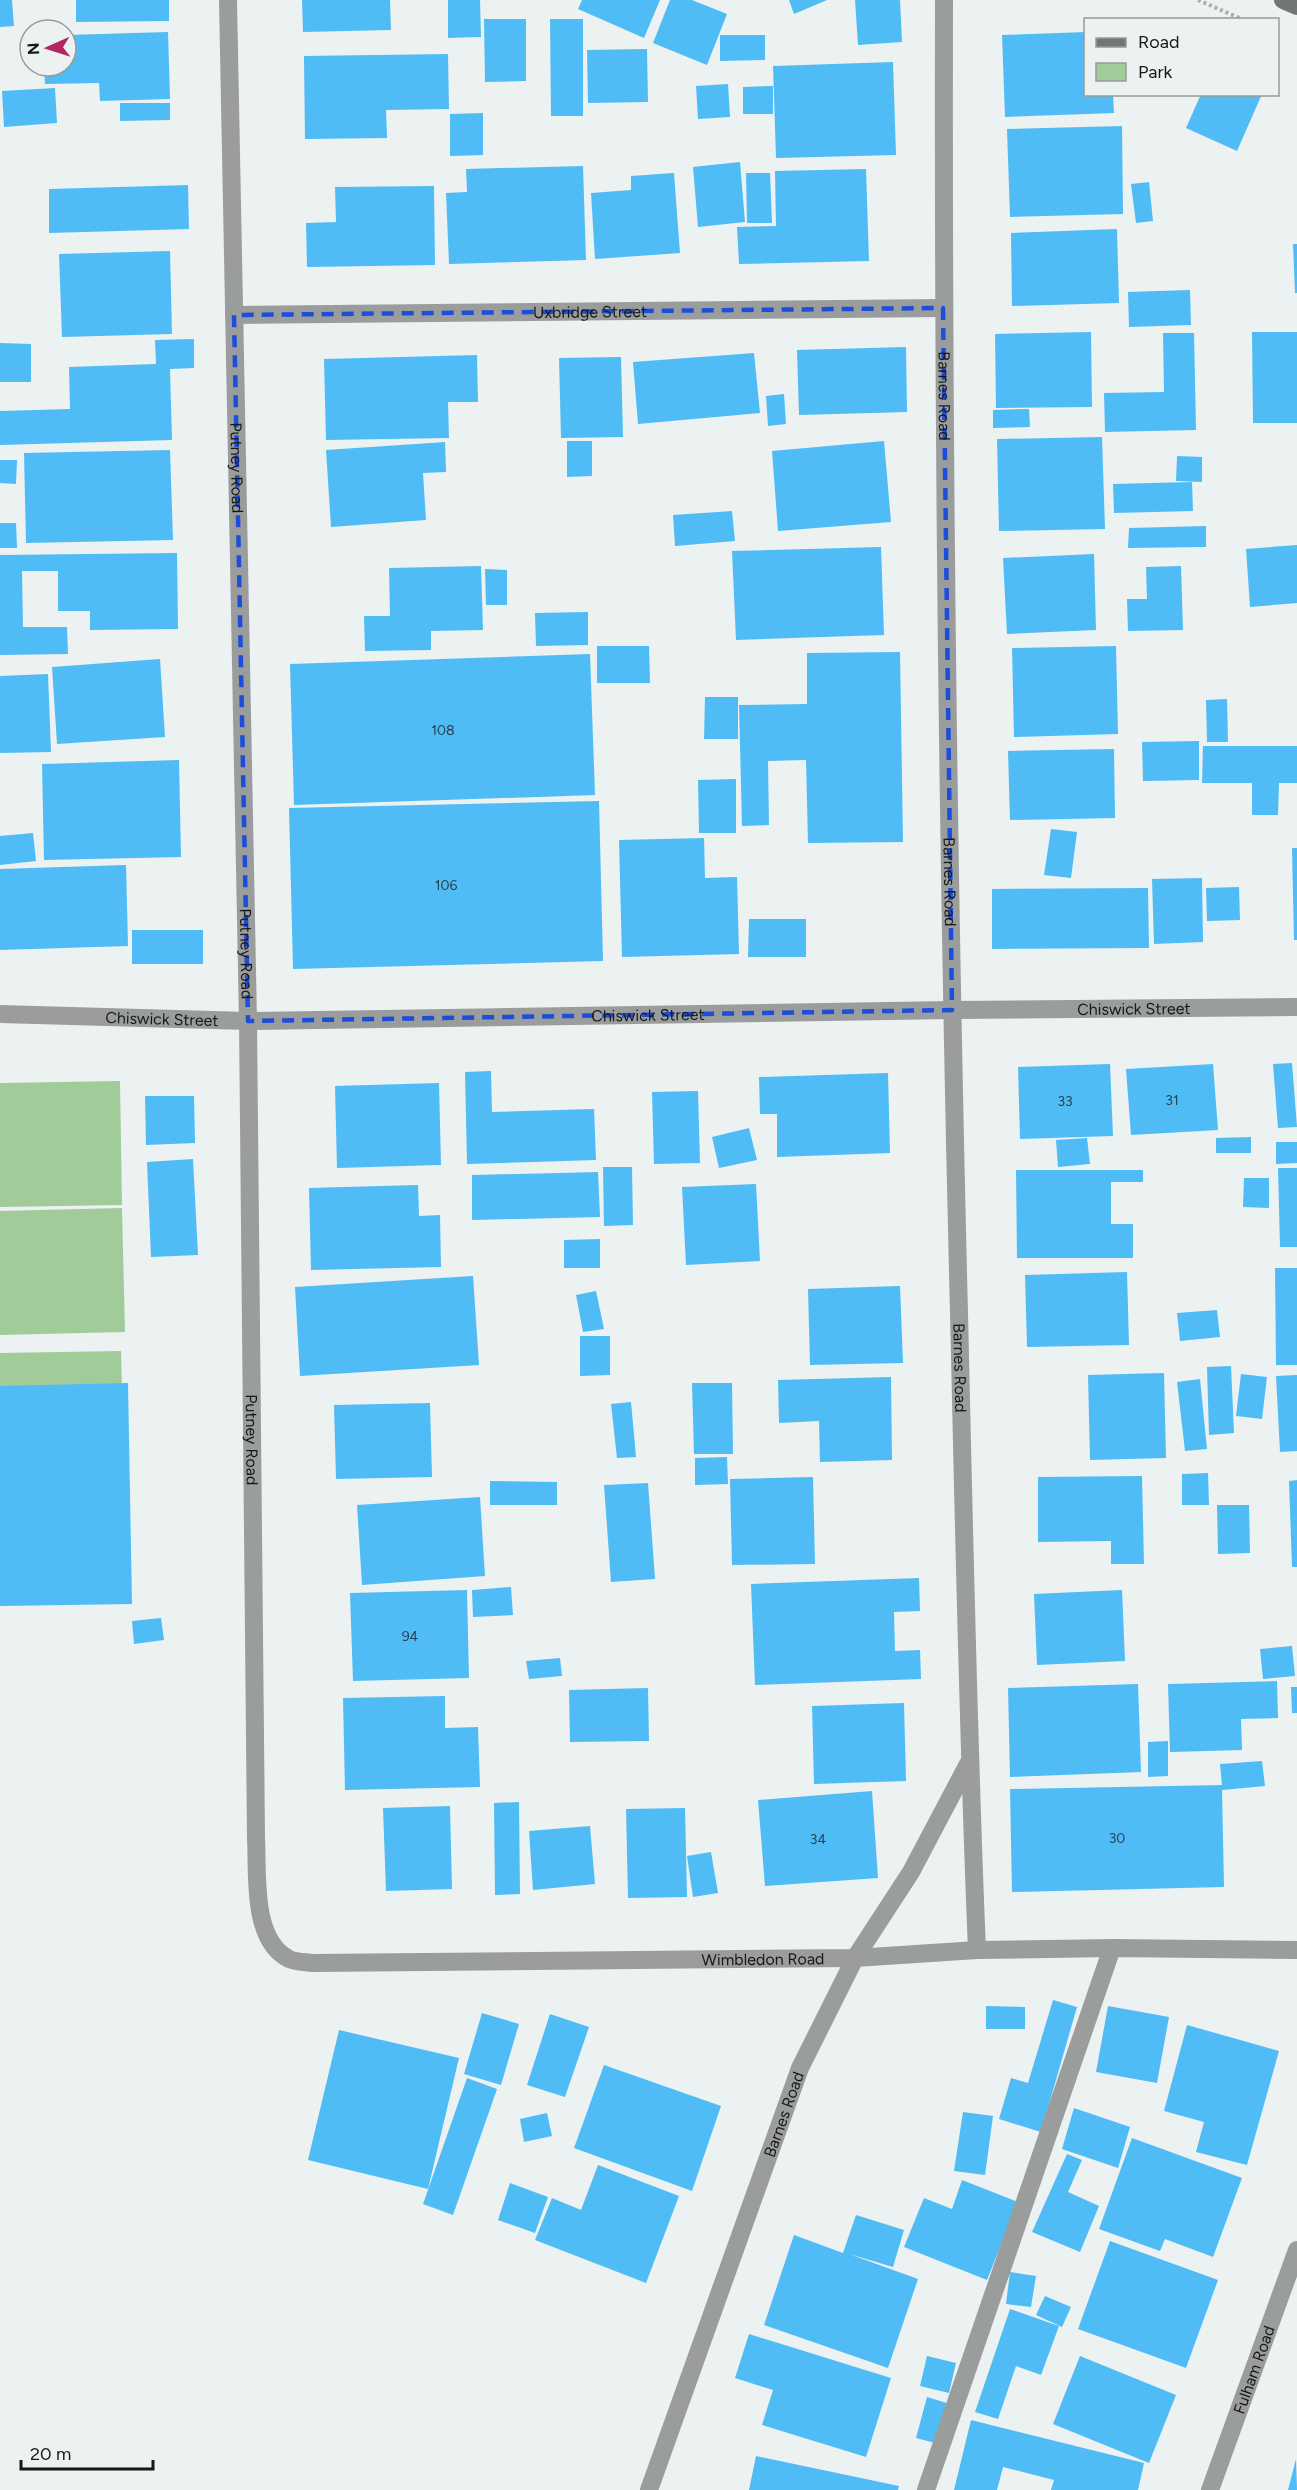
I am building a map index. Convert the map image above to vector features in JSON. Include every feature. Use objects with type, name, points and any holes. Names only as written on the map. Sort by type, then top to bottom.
[{"type":"main road","points":[[1283,0],[1297,6]]},
{"type":"street","name":"Putney Road","points":[[228,0],[249,1022],[256,1826],[259,1907]]},
{"type":"street","name":"Barnes Road","points":[[944,0],[944,309],[952,1010],[969,1763],[977,1950]]},
{"type":"street","name":"Uxbridge Street","points":[[234,315],[944,309]]},
{"type":"street","name":"Chiswick Street","points":[[0,1014],[249,1022],[952,1010],[1297,1007]]},
{"type":"street","name":"Barnes Road","points":[[649,2490],[800,2068],[855,1958],[911,1872],[969,1763]]},
{"type":"street","name":"Wimbledon Road","points":[[259,1907],[265,1930],[273,1947],[290,1959],[312,1963],[855,1958],[977,1950],[1112,1948],[1297,1950]]},
{"type":"street","points":[[926,2490],[1112,1948]]},
{"type":"street","name":"Fulham Road","points":[[1210,2490],[1297,2250]]},
{"type":"path","points":[[1198,0],[1239,18]]},
{"type":"highlighted area","points":[[943,308],[952,1010],[248,1021],[234,315]]},
{"type":"green space","points":[[120,1081],[122,1205],[0,1207],[0,1083]]},
{"type":"green space","points":[[122,1208],[125,1332],[0,1335],[0,1211]]},
{"type":"green space","points":[[121,1351],[124,1474],[0,1477],[0,1353]]},
{"type":"building","points":[[0,0],[12,0],[14,26],[0,27]]},
{"type":"building","points":[[76,0],[169,0],[169,21],[78,22]]},
{"type":"building","points":[[302,0],[390,0],[391,30],[303,32]]},
{"type":"building","points":[[448,0],[480,0],[481,37],[448,38]]},
{"type":"building","points":[[582,0],[660,0],[644,38],[578,9]]},
{"type":"building","points":[[670,0],[692,0],[727,14],[707,65],[653,43]]},
{"type":"building","points":[[789,0],[827,0],[794,14]]},
{"type":"building","points":[[855,0],[900,0],[902,42],[858,45]]},
{"type":"building","points":[[484,19],[526,19],[526,81],[485,82]]},
{"type":"building","points":[[550,19],[583,19],[583,116],[551,116]]},
{"type":"building","points":[[168,32],[170,99],[100,101],[99,83],[45,84],[45,78],[78,78],[78,35]]},
{"type":"building","points":[[1084,32],[1084,96],[1113,96],[1114,113],[1005,117],[1002,35]]},
{"type":"building","points":[[720,35],[765,35],[765,60],[720,61]]},
{"type":"building","points":[[647,49],[648,102],[588,103],[587,50]]},
{"type":"building","points":[[448,54],[449,109],[386,110],[387,138],[305,139],[304,56]]},
{"type":"building","points":[[893,62],[896,155],[776,158],[773,66]]},
{"type":"building","points":[[728,84],[730,117],[698,119],[696,86]]},
{"type":"building","points":[[773,86],[773,114],[743,114],[743,87]]},
{"type":"building","points":[[55,88],[57,123],[4,127],[2,91]]},
{"type":"building","points":[[1200,96],[1261,96],[1237,151],[1186,128]]},
{"type":"building","points":[[120,103],[170,103],[170,120],[120,121]]},
{"type":"building","points":[[483,113],[483,155],[450,156],[450,114]]},
{"type":"building","points":[[1122,126],[1123,214],[1010,217],[1007,129]]},
{"type":"building","points":[[740,162],[745,222],[698,227],[693,167]]},
{"type":"building","points":[[583,166],[586,260],[449,264],[446,193],[467,192],[466,169]]},
{"type":"building","points":[[866,169],[869,261],[739,264],[737,227],[776,226],[775,171]]},
{"type":"building","points":[[674,173],[680,253],[595,259],[591,193],[631,190],[631,176]]},
{"type":"building","points":[[746,173],[770,173],[772,223],[747,223]]},
{"type":"building","points":[[1149,182],[1153,221],[1136,223],[1131,184]]},
{"type":"building","points":[[188,185],[189,229],[49,233],[49,189]]},
{"type":"building","points":[[434,186],[435,265],[307,267],[306,223],[336,222],[335,187]]},
{"type":"building","points":[[1117,229],[1119,303],[1012,306],[1011,233]]},
{"type":"building","points":[[1293,244],[1297,244],[1297,293],[1295,293]]},
{"type":"building","points":[[170,251],[172,334],[62,337],[59,254]]},
{"type":"building","points":[[1190,290],[1191,325],[1129,327],[1128,292]]},
{"type":"building","points":[[1091,332],[1092,407],[996,408],[995,334]]},
{"type":"building","points":[[1252,332],[1297,332],[1297,423],[1253,423]]},
{"type":"building","points":[[1163,333],[1194,333],[1196,430],[1105,432],[1104,393],[1164,392]]},
{"type":"building","points":[[194,339],[194,368],[170,369],[172,440],[0,445],[0,411],[70,409],[69,367],[156,364],[155,340]]},
{"type":"building","points":[[0,343],[31,344],[31,382],[0,382]]},
{"type":"building","points":[[906,347],[907,412],[799,415],[797,350]]},
{"type":"building","points":[[754,353],[760,413],[638,424],[633,362]]},
{"type":"building","points":[[477,355],[478,402],[448,402],[449,438],[326,440],[324,359]]},
{"type":"building","points":[[621,357],[623,437],[561,438],[559,358]]},
{"type":"building","points":[[784,394],[786,424],[768,426],[766,396]]},
{"type":"building","points":[[1029,409],[1030,427],[993,428],[993,410]]},
{"type":"building","points":[[1102,437],[1105,529],[999,531],[997,439]]},
{"type":"building","points":[[567,441],[592,441],[592,476],[567,477]]},
{"type":"building","points":[[884,441],[891,522],[778,531],[772,451]]},
{"type":"building","points":[[445,442],[446,472],[423,473],[426,520],[331,527],[326,450]]},
{"type":"building","points":[[170,450],[173,540],[26,543],[24,453]]},
{"type":"building","points":[[1177,456],[1202,457],[1202,482],[1176,481]]},
{"type":"building","points":[[0,460],[17,460],[16,484],[0,483]]},
{"type":"building","points":[[1192,482],[1193,511],[1114,513],[1113,484]]},
{"type":"building","points":[[732,511],[735,541],[675,546],[673,515]]},
{"type":"building","points":[[0,523],[16,523],[17,548],[0,548]]},
{"type":"building","points":[[1206,526],[1206,547],[1128,548],[1129,528]]},
{"type":"building","points":[[1297,545],[1297,603],[1250,607],[1246,549]]},
{"type":"building","points":[[881,547],[884,635],[736,640],[732,551]]},
{"type":"building","points":[[177,553],[178,629],[90,630],[90,611],[58,611],[58,571],[22,571],[23,627],[67,627],[68,654],[0,655],[0,555]]},
{"type":"building","points":[[1094,554],[1096,630],[1007,634],[1003,558]]},
{"type":"building","points":[[481,566],[483,630],[431,631],[431,650],[365,651],[364,616],[390,616],[389,568]]},
{"type":"building","points":[[1181,566],[1183,630],[1128,631],[1127,599],[1147,599],[1146,567]]},
{"type":"building","points":[[485,569],[507,570],[507,605],[486,605]]},
{"type":"building","points":[[588,612],[588,645],[536,646],[535,613]]},
{"type":"building","points":[[597,646],[649,646],[650,683],[597,683]]},
{"type":"building","points":[[1116,646],[1118,734],[1014,737],[1012,648]]},
{"type":"building","points":[[900,652],[903,842],[808,843],[806,760],[768,761],[769,825],[742,826],[739,705],[807,704],[807,653]]},
{"type":"building","points":[[590,654],[595,795],[294,805],[290,664]]},
{"type":"building","points":[[160,659],[165,737],[57,744],[52,667]]},
{"type":"building","points":[[48,674],[51,752],[0,753],[0,676]]},
{"type":"building","points":[[705,697],[738,697],[738,739],[704,739]]},
{"type":"building","points":[[1227,699],[1228,742],[1207,742],[1206,700]]},
{"type":"building","points":[[1199,741],[1199,780],[1143,781],[1142,742]]},
{"type":"building","points":[[1203,746],[1297,746],[1297,783],[1279,783],[1278,815],[1252,815],[1252,783],[1202,783]]},
{"type":"building","points":[[1114,749],[1115,818],[1010,820],[1008,751]]},
{"type":"building","points":[[179,760],[181,857],[44,860],[42,764]]},
{"type":"building","points":[[736,779],[736,833],[699,833],[698,780]]},
{"type":"building","points":[[599,801],[603,961],[293,969],[289,808]]},
{"type":"building","points":[[1051,829],[1077,832],[1071,878],[1044,875]]},
{"type":"building","points":[[33,833],[36,861],[0,865],[0,836]]},
{"type":"building","points":[[704,838],[705,878],[737,877],[739,954],[622,957],[619,840]]},
{"type":"building","points":[[1292,848],[1297,848],[1297,940],[1294,940]]},
{"type":"building","points":[[126,865],[128,946],[0,950],[0,869]]},
{"type":"building","points":[[1202,878],[1203,942],[1154,944],[1152,879]]},
{"type":"building","points":[[1239,887],[1240,920],[1207,921],[1206,888]]},
{"type":"building","points":[[1148,888],[1149,948],[992,949],[992,889]]},
{"type":"building","points":[[749,919],[806,919],[806,957],[748,957]]},
{"type":"building","points":[[132,930],[203,930],[203,964],[132,964]]},
{"type":"building","points":[[1292,1063],[1297,1127],[1278,1128],[1273,1064]]},
{"type":"building","points":[[1110,1064],[1113,1136],[1020,1139],[1018,1067]]},
{"type":"building","points":[[1213,1064],[1218,1130],[1131,1135],[1126,1069]]},
{"type":"building","points":[[491,1071],[492,1112],[594,1109],[596,1160],[467,1164],[465,1072]]},
{"type":"building","points":[[888,1073],[890,1153],[777,1157],[777,1114],[760,1114],[759,1077]]},
{"type":"building","points":[[439,1083],[441,1165],[337,1168],[335,1086]]},
{"type":"building","points":[[698,1091],[700,1163],[654,1164],[652,1092]]},
{"type":"building","points":[[145,1096],[194,1096],[195,1143],[146,1145]]},
{"type":"building","points":[[749,1128],[757,1160],[719,1168],[712,1137]]},
{"type":"building","points":[[1251,1137],[1251,1153],[1216,1153],[1216,1138]]},
{"type":"building","points":[[1087,1138],[1090,1164],[1058,1167],[1056,1140]]},
{"type":"building","points":[[1276,1142],[1297,1142],[1297,1163],[1276,1164]]},
{"type":"building","points":[[193,1159],[198,1255],[151,1257],[147,1162]]},
{"type":"building","points":[[603,1167],[632,1167],[633,1225],[604,1226]]},
{"type":"building","points":[[1278,1168],[1297,1168],[1297,1247],[1280,1247]]},
{"type":"building","points":[[1016,1170],[1143,1170],[1143,1182],[1111,1182],[1111,1224],[1133,1224],[1133,1258],[1017,1258]]},
{"type":"building","points":[[598,1172],[600,1217],[472,1220],[472,1175]]},
{"type":"building","points":[[1244,1178],[1269,1178],[1269,1208],[1243,1207]]},
{"type":"building","points":[[756,1184],[760,1261],[686,1265],[682,1187]]},
{"type":"building","points":[[418,1185],[419,1216],[440,1215],[441,1267],[311,1270],[309,1188]]},
{"type":"building","points":[[600,1239],[600,1268],[564,1268],[564,1240]]},
{"type":"building","points":[[1275,1268],[1297,1268],[1297,1365],[1276,1365]]},
{"type":"building","points":[[1127,1272],[1129,1345],[1027,1347],[1025,1275]]},
{"type":"building","points":[[473,1276],[479,1365],[300,1376],[295,1287]]},
{"type":"building","points":[[900,1286],[903,1363],[810,1365],[808,1289]]},
{"type":"building","points":[[596,1291],[604,1329],[583,1332],[576,1295]]},
{"type":"building","points":[[1217,1310],[1220,1337],[1180,1341],[1177,1313]]},
{"type":"building","points":[[580,1336],[610,1336],[610,1375],[580,1376]]},
{"type":"building","points":[[1231,1366],[1234,1433],[1209,1435],[1207,1367]]},
{"type":"building","points":[[1164,1373],[1166,1458],[1090,1460],[1088,1375]]},
{"type":"building","points":[[1241,1374],[1267,1377],[1262,1419],[1236,1416]]},
{"type":"building","points":[[1297,1375],[1297,1451],[1280,1452],[1276,1376]]},
{"type":"building","points":[[891,1377],[892,1460],[820,1462],[819,1421],[779,1423],[778,1380]]},
{"type":"building","points":[[1200,1379],[1207,1449],[1185,1451],[1177,1382]]},
{"type":"building","points":[[128,1383],[132,1604],[0,1606],[0,1386]]},
{"type":"building","points":[[692,1383],[732,1383],[733,1454],[694,1454]]},
{"type":"building","points":[[631,1402],[636,1457],[617,1458],[611,1404]]},
{"type":"building","points":[[430,1403],[432,1477],[336,1479],[334,1405]]},
{"type":"building","points":[[727,1457],[728,1484],[695,1485],[695,1458]]},
{"type":"building","points":[[1208,1473],[1209,1505],[1182,1505],[1182,1474]]},
{"type":"building","points":[[1142,1476],[1144,1564],[1111,1564],[1111,1541],[1038,1542],[1038,1477]]},
{"type":"building","points":[[813,1477],[815,1564],[732,1565],[730,1479]]},
{"type":"building","points":[[1297,1480],[1297,1567],[1292,1567],[1289,1481]]},
{"type":"building","points":[[490,1481],[557,1482],[557,1505],[490,1505]]},
{"type":"building","points":[[648,1483],[655,1579],[611,1582],[604,1485]]},
{"type":"building","points":[[480,1497],[485,1576],[362,1585],[357,1505]]},
{"type":"building","points":[[1217,1505],[1249,1505],[1250,1553],[1218,1554]]},
{"type":"building","points":[[919,1578],[920,1611],[894,1612],[895,1651],[920,1650],[921,1679],[755,1685],[751,1584]]},
{"type":"building","points":[[511,1587],[513,1615],[473,1617],[472,1590]]},
{"type":"building","points":[[467,1590],[469,1678],[353,1681],[350,1593]]},
{"type":"building","points":[[1122,1590],[1125,1661],[1037,1665],[1034,1594]]},
{"type":"building","points":[[161,1618],[164,1640],[134,1644],[132,1621]]},
{"type":"building","points":[[1292,1646],[1295,1676],[1263,1679],[1260,1649]]},
{"type":"building","points":[[560,1658],[562,1676],[529,1679],[526,1661]]},
{"type":"building","points":[[1277,1681],[1278,1718],[1241,1719],[1242,1750],[1170,1752],[1168,1684]]},
{"type":"building","points":[[1138,1684],[1141,1772],[1010,1777],[1008,1688]]},
{"type":"building","points":[[1291,1687],[1297,1687],[1297,1713],[1292,1713]]},
{"type":"building","points":[[648,1688],[649,1741],[570,1742],[569,1690]]},
{"type":"building","points":[[445,1696],[445,1728],[478,1727],[480,1787],[345,1790],[343,1698]]},
{"type":"building","points":[[904,1703],[906,1781],[814,1784],[812,1706]]},
{"type":"building","points":[[1168,1741],[1168,1776],[1148,1777],[1148,1742]]},
{"type":"building","points":[[1262,1761],[1265,1786],[1222,1790],[1224,1887],[1012,1892],[1010,1789],[1222,1785],[1220,1764]]},
{"type":"building","points":[[872,1791],[878,1878],[765,1886],[758,1800]]},
{"type":"building","points":[[519,1802],[520,1894],[495,1895],[494,1803]]},
{"type":"building","points":[[450,1806],[452,1889],[386,1891],[383,1808]]},
{"type":"building","points":[[685,1808],[687,1897],[628,1898],[626,1809]]},
{"type":"building","points":[[590,1826],[595,1884],[533,1890],[529,1831]]},
{"type":"building","points":[[711,1852],[718,1893],[693,1897],[687,1856]]},
{"type":"building","points":[[1053,2000],[1077,2007],[1041,2132],[999,2119],[1011,2078],[1028,2083]]},
{"type":"building","points":[[986,2006],[1025,2007],[1025,2029],[986,2029]]},
{"type":"building","points":[[1108,2006],[1169,2017],[1157,2083],[1096,2072]]},
{"type":"building","points":[[482,2013],[519,2024],[501,2085],[464,2074]]},
{"type":"building","points":[[550,2014],[589,2027],[565,2097],[527,2085]]},
{"type":"building","points":[[1187,2025],[1279,2051],[1247,2165],[1196,2152],[1204,2122],[1164,2111]]},
{"type":"building","points":[[339,2030],[459,2058],[428,2189],[308,2160]]},
{"type":"building","points":[[604,2065],[721,2106],[692,2191],[574,2148]]},
{"type":"building","points":[[467,2078],[497,2089],[453,2215],[423,2204]]},
{"type":"building","points":[[1074,2108],[1130,2127],[1118,2168],[1062,2149]]},
{"type":"building","points":[[963,2112],[993,2116],[985,2175],[954,2171]]},
{"type":"building","points":[[547,2113],[552,2136],[524,2142],[520,2119]]},
{"type":"building","points":[[1132,2138],[1242,2178],[1213,2257],[1165,2239],[1160,2251],[1099,2229]]},
{"type":"building","points":[[1067,2154],[1082,2160],[1068,2192],[1099,2206],[1080,2252],[1032,2232]]},
{"type":"building","points":[[598,2165],[679,2196],[646,2283],[535,2240],[552,2198],[581,2210]]},
{"type":"building","points":[[962,2180],[1018,2202],[987,2280],[904,2247],[924,2198],[952,2209]]},
{"type":"building","points":[[510,2183],[548,2197],[535,2233],[498,2220]]},
{"type":"building","points":[[856,2215],[904,2230],[893,2267],[849,2254],[918,2279],[888,2368],[764,2325],[794,2235],[843,2253]]},
{"type":"building","points":[[1110,2241],[1218,2280],[1186,2368],[1078,2329]]},
{"type":"building","points":[[1010,2272],[1036,2276],[1031,2307],[1006,2304]]},
{"type":"building","points":[[1045,2296],[1071,2307],[1062,2327],[1036,2315]]},
{"type":"building","points":[[1010,2309],[1059,2326],[1041,2375],[1016,2366],[998,2419],[975,2412]]},
{"type":"building","points":[[749,2334],[891,2378],[866,2457],[762,2425],[773,2390],[735,2378]]},
{"type":"building","points":[[927,2356],[956,2363],[949,2393],[920,2386]]},
{"type":"building","points":[[1080,2356],[1176,2395],[1149,2463],[1053,2424]]},
{"type":"building","points":[[927,2397],[950,2404],[939,2444],[916,2438]]},
{"type":"building","points":[[971,2420],[1144,2463],[1138,2490],[1051,2490],[1054,2480],[1003,2467],[997,2490],[954,2490]]},
{"type":"building","points":[[756,2456],[899,2486],[898,2490],[749,2490]]},
{"type":"building","points":[[1296,2459],[1297,2490],[1288,2490]]}]
